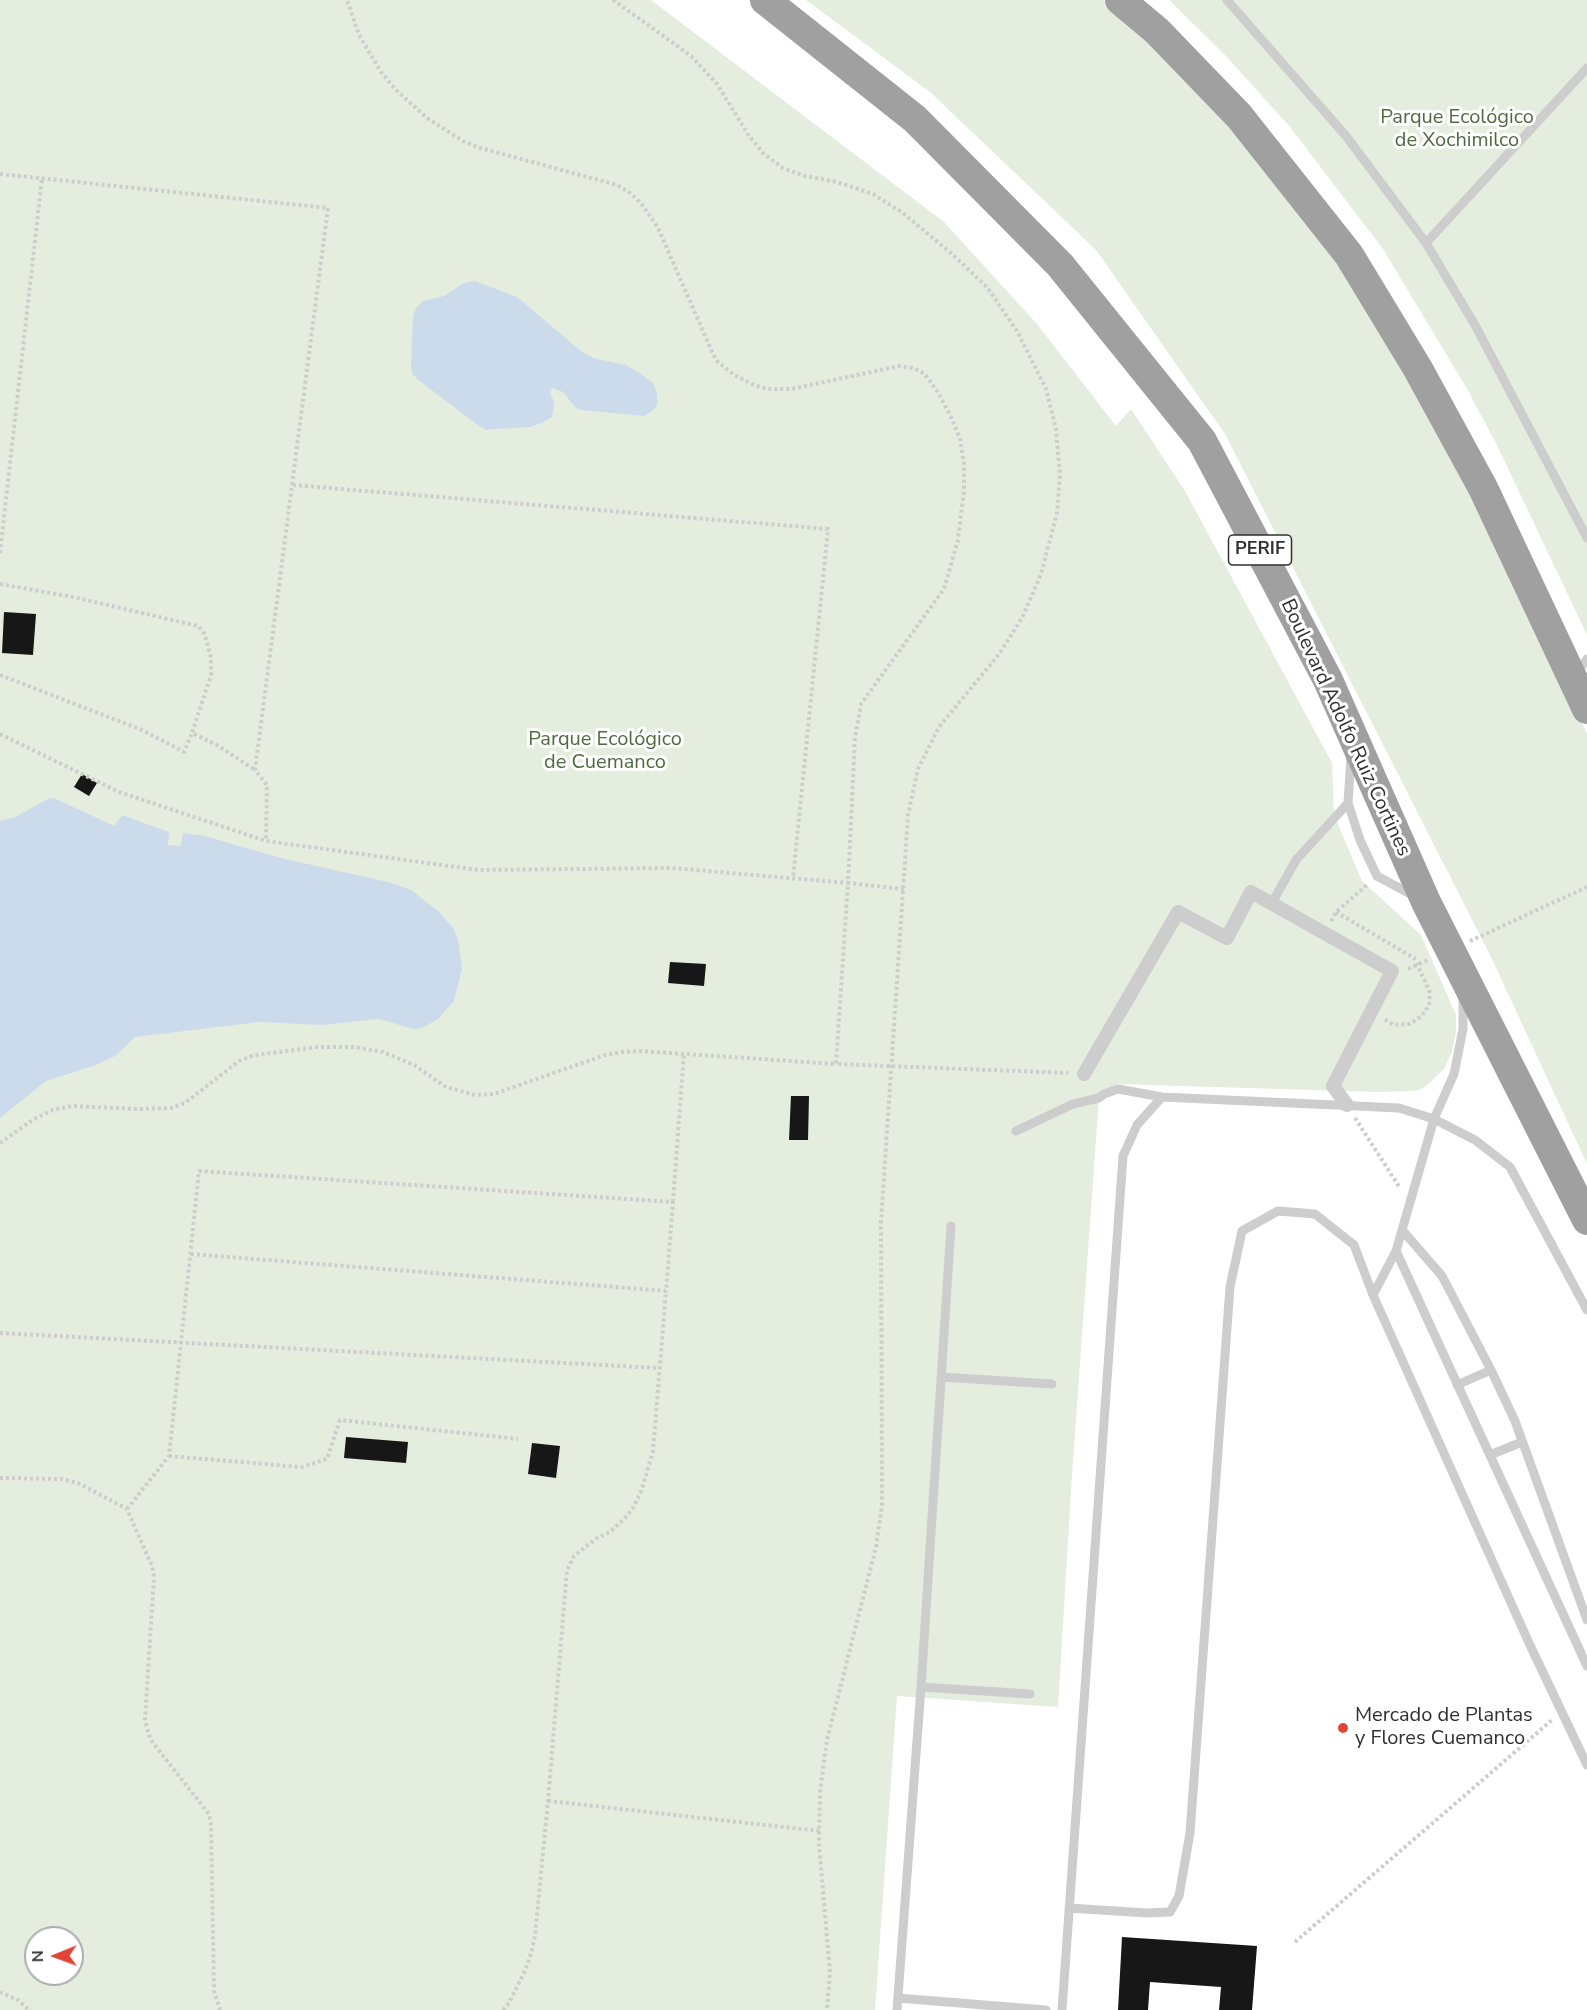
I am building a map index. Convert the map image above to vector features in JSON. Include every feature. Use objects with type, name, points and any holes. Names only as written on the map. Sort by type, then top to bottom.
[{"type":"highway","name":"Boulevard Adolfo Ruiz Cortines","points":[[765,0],[915,119],[955,159],[1060,265],[1202,441],[1328,680],[1426,902],[1587,1220]]},
{"type":"highway","points":[[1120,0],[1157,31],[1239,116],[1349,255],[1418,369],[1580,669],[1587,709]]},
{"type":"street","points":[[1084,1074],[1178,912],[1227,938],[1251,892],[1392,970],[1333,1086],[1347,1105]]},
{"type":"lane","points":[[1227,0],[1346,136],[1426,243],[1475,325],[1587,538]]},
{"type":"lane","points":[[1426,243],[1587,68]]},
{"type":"lane","points":[[1352,736],[1348,803],[1360,840],[1377,876],[1426,902]]},
{"type":"lane","points":[[1272,903],[1296,860],[1348,803]]},
{"type":"lane","points":[[1373,1295],[1396,1251],[1434,1119],[1454,1074],[1463,1029],[1463,975]]},
{"type":"lane","points":[[1016,1131],[1073,1104],[1100,1098],[1118,1089],[1162,1096],[1399,1108],[1434,1119],[1475,1140],[1510,1167],[1587,1310]]},
{"type":"lane","points":[[1062,2010],[1123,1156],[1137,1125],[1162,1096]]},
{"type":"lane","points":[[1070,1908],[1147,1913],[1170,1911],[1179,1896],[1190,1833],[1230,1287],[1242,1231],[1278,1211],[1315,1214],[1353,1245],[1373,1295],[1546,1680],[1587,1765]]},
{"type":"lane","points":[[897,2010],[951,1226]]},
{"type":"lane","points":[[1403,1231],[1442,1276],[1491,1370],[1522,1442],[1587,1620]]},
{"type":"lane","points":[[1396,1251],[1587,1666]]},
{"type":"lane","points":[[1457,1385],[1491,1370]]},
{"type":"lane","points":[[941,1377],[1052,1384]]},
{"type":"lane","points":[[1490,1455],[1522,1442]]},
{"type":"lane","points":[[921,1687],[1030,1694]]},
{"type":"lane","points":[[898,1998],[1046,2010]]},
{"type":"path","points":[[347,0],[359,35],[381,72],[395,89],[427,118],[470,144],[617,185],[641,203],[658,228],[713,354],[718,362],[734,375],[754,386],[767,389],[792,389],[899,366],[913,368],[924,374],[939,394],[951,417],[960,439],[964,464],[964,490],[958,540],[944,589],[861,704],[855,738],[836,1064]]},
{"type":"path","points":[[613,0],[691,56],[717,84],[749,136],[764,154],[783,168],[873,194],[903,213],[987,287],[1017,331],[1046,389],[1056,429],[1060,475],[1057,513],[1041,574],[1017,627],[1000,653],[939,727],[918,769],[908,815],[882,1182],[882,1505],[876,1547],[827,1740],[820,1791],[819,1831],[830,1972],[827,2010]]},
{"type":"path","points":[[0,174],[328,208],[255,770]]},
{"type":"path","points":[[0,553],[42,178]]},
{"type":"path","points":[[293,485],[828,529],[793,878]]},
{"type":"path","points":[[0,584],[73,597],[198,626],[204,633],[211,658],[211,675],[184,752],[142,730],[0,675]]},
{"type":"path","points":[[192,733],[217,745],[255,770],[267,785],[266,841]]},
{"type":"path","points":[[0,734],[119,792],[266,841],[478,870],[672,868],[904,889]]},
{"type":"path","points":[[1325,932],[1336,912],[1377,876]]},
{"type":"path","points":[[1459,946],[1587,887]]},
{"type":"path","points":[[1336,912],[1414,958],[1430,993],[1430,1005],[1422,1016],[1409,1024],[1394,1025],[1383,1019]]},
{"type":"path","points":[[1406,970],[1438,956]]},
{"type":"path","points":[[0,1143],[34,1119],[53,1110],[84,1106],[171,1108],[185,1103],[239,1061],[255,1055],[318,1047],[370,1048],[396,1056],[414,1065],[454,1091],[485,1095],[510,1089],[605,1055],[640,1051],[836,1064],[1084,1074]]},
{"type":"path","points":[[503,2010],[518,1986],[531,1954],[535,1936],[567,1570],[573,1556],[597,1538],[610,1532],[633,1508],[641,1492],[652,1451],[684,1053]]},
{"type":"path","points":[[1347,1105],[1411,1204]]},
{"type":"path","points":[[127,1509],[169,1456],[199,1171],[673,1202]]},
{"type":"path","points":[[190,1254],[666,1291]]},
{"type":"path","points":[[0,1333],[659,1368]]},
{"type":"path","points":[[169,1456],[302,1467],[327,1459],[340,1420],[518,1439]]},
{"type":"path","points":[[0,1478],[46,1478],[78,1483],[127,1509],[152,1566],[154,1576],[145,1720],[149,1735],[209,1814],[214,1991],[220,2010]]},
{"type":"path","points":[[1295,1942],[1562,1712]]},
{"type":"path","points":[[548,1801],[819,1831]]},
{"type":"path","points":[[0,1992],[18,2000],[29,2010]]},
{"type":"green space","name":"Parque Ecológico de Cuemanco","points":[[0,0],[651,0],[944,222],[1037,324],[1116,426],[1131,409],[1185,491],[1332,763],[1334,815],[1362,881],[1421,935],[1456,1015],[1456,1032],[1452,1052],[1444,1069],[1424,1088],[1414,1091],[1379,1092],[1117,1084],[1099,1098],[1058,1707],[897,1696],[875,2010],[0,2010]]},
{"type":"green space","points":[[806,0],[1103,0],[1163,47],[1349,267],[1476,502],[1587,733],[1587,1164],[1491,957],[1225,434],[1096,250],[930,92]]},
{"type":"green space","name":"Parque Ecológico de Xochimilco","points":[[1169,0],[1587,0],[1587,635],[1495,441],[1466,387],[1383,249],[1290,127],[1225,55]]},
{"type":"water","points":[[475,281],[517,297],[582,352],[596,359],[626,365],[639,373],[652,382],[657,392],[657,405],[644,416],[581,410],[575,407],[563,392],[552,388],[550,392],[554,402],[552,417],[542,423],[530,427],[487,430],[479,426],[417,379],[412,373],[411,366],[413,315],[417,307],[423,301],[444,296],[464,283]]},
{"type":"water","points":[[54,798],[114,826],[122,815],[169,832],[168,845],[181,846],[183,833],[205,836],[281,858],[388,882],[411,890],[439,912],[453,928],[458,939],[462,968],[454,1001],[438,1019],[422,1028],[413,1029],[379,1019],[323,1025],[259,1022],[135,1037],[115,1056],[96,1065],[46,1081],[0,1118],[0,821],[15,817]]},
{"type":"building","points":[[4,612],[36,614],[33,655],[2,653]]},
{"type":"building","points":[[82,774],[97,783],[89,796],[74,787]]},
{"type":"building","points":[[670,962],[706,964],[704,986],[668,983]]},
{"type":"building","points":[[791,1096],[809,1096],[808,1140],[789,1140]]},
{"type":"building","points":[[346,1437],[408,1442],[406,1463],[344,1458]]},
{"type":"building","points":[[532,1443],[560,1446],[556,1478],[528,1474]]},
{"type":"building","points":[[1122,1937],[1257,1946],[1252,2010],[1219,2010],[1221,1987],[1150,1982],[1148,2010],[1118,2010]]},
{"type":"place","name":"Mercado de Plantas y Flores Cuemanco","points":[[1343,1728]]}]
